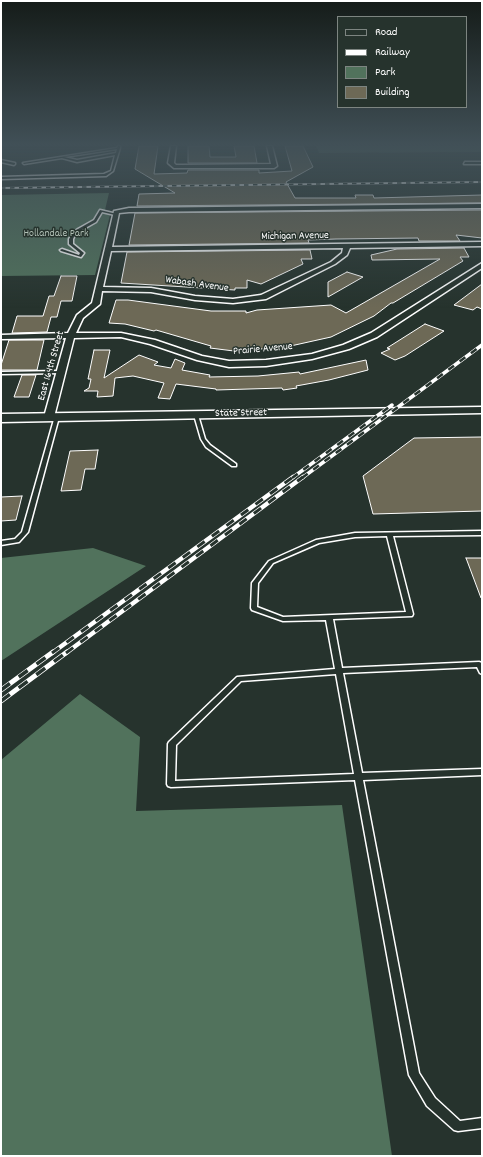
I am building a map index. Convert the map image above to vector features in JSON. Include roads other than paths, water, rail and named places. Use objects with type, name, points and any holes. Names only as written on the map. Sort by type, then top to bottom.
[{"type":"street","points":[[115,213],[129,210],[482,206]]},
{"type":"street","name":"East 164th Street","points":[[53,417],[61,372],[71,336],[80,317],[96,304],[115,213]]},
{"type":"street","name":"Michigan Avenue","points":[[108,249],[482,244]]},
{"type":"street","name":"Wabash Avenue","points":[[99,289],[151,290],[195,298],[233,301],[264,297],[333,263],[345,254],[347,246]]},
{"type":"street","name":"Prairie Avenue","points":[[1,337],[121,335],[152,342],[200,358],[229,364],[266,363],[312,356],[346,347],[374,335],[482,265]]},
{"type":"street","name":"State Street","points":[[1,418],[482,410]]},
{"type":"lane","points":[[62,250],[80,256],[82,254],[71,244],[71,239],[74,234],[78,230],[95,221],[101,211],[115,213]]},
{"type":"lane","points":[[1,373],[61,372]]},
{"type":"lane","points":[[196,415],[203,439],[208,446],[234,465]]},
{"type":"lane","points":[[1,543],[17,541],[25,532],[53,417]]},
{"type":"lane","points":[[390,534],[410,614],[283,619],[254,608],[255,583],[271,562],[318,541],[355,535],[390,534],[482,533]]},
{"type":"lane","points":[[329,617],[414,1075],[431,1102],[458,1126],[482,1123]]},
{"type":"lane","points":[[482,671],[479,664],[339,671],[239,679],[172,744],[171,784],[482,772]]},
{"type":"railway","points":[[302,478],[482,345]]},
{"type":"railway","points":[[292,478],[392,405]]},
{"type":"railway","points":[[52,653],[293,477]]},
{"type":"railway","points":[[66,653],[303,477]]},
{"type":"railway","points":[[1,690],[53,652]]},
{"type":"railway","points":[[1,701],[67,652]]},
{"type":"park label","name":"Hollandale Park","points":[[56,234]]}]
